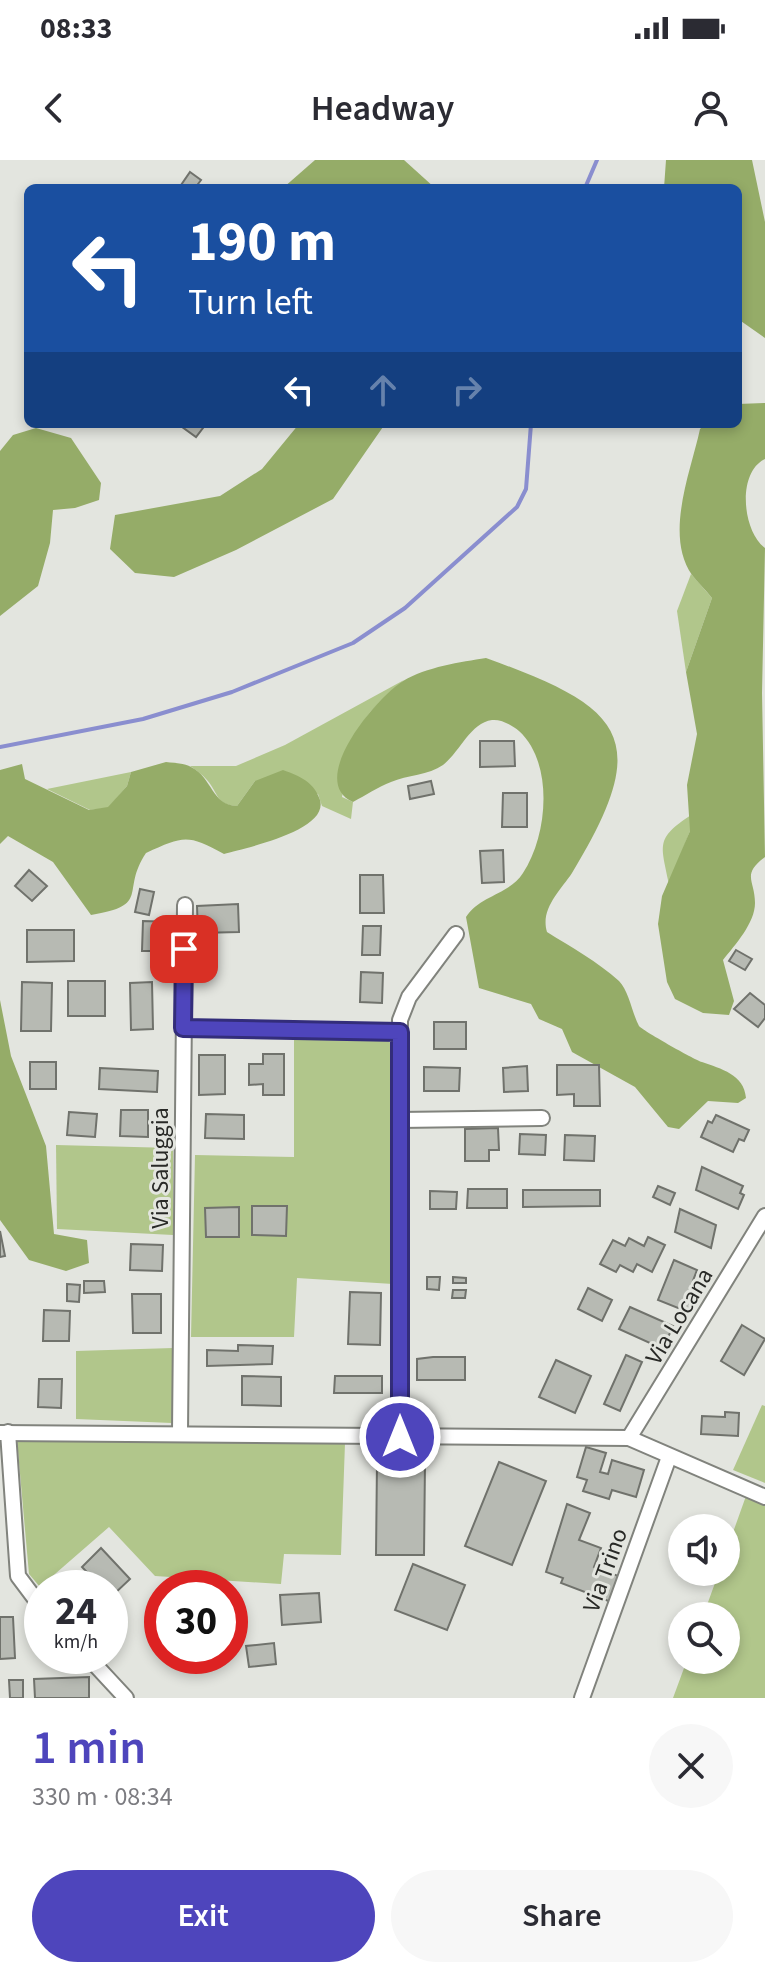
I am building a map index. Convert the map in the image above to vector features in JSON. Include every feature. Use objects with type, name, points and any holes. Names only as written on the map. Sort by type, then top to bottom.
[{"type":"street","name":"Via Saluggia","points":[[180,1432],[185,905]]},
{"type":"street","points":[[400,1437],[401,1014],[409,997],[456,934]]},
{"type":"street","points":[[183,1028],[400,1032]]},
{"type":"street","points":[[400,1120],[542,1118]]},
{"type":"street","name":"Via Locana","points":[[629,1438],[765,1216]]},
{"type":"street","points":[[24,1584],[18,1576],[4,1432],[629,1438],[765,1497]]},
{"type":"street","name":"Via Trino","points":[[582,1698],[669,1457]]},
{"type":"street","points":[[104,1674],[126,1698]]},
{"type":"green space","points":[[315,160],[404,160],[431,184],[288,184]]},
{"type":"green space","points":[[666,160],[752,160],[765,222],[765,338],[742,322],[742,184],[664,184]]},
{"type":"green space","points":[[765,403],[765,459],[750,476],[746,502],[751,529],[765,548],[762,693],[765,857],[751,873],[755,903],[752,918],[723,960],[734,1001],[729,1015],[703,1013],[675,999],[667,982],[658,924],[662,896],[690,831],[687,785],[697,734],[686,672],[712,598],[692,575],[684,559],[680,541],[682,503],[700,429],[742,428],[742,404]]},
{"type":"green space","points":[[36,428],[71,438],[101,483],[99,500],[75,508],[53,510],[50,543],[38,586],[0,616],[0,451],[13,435]]},
{"type":"green space","points":[[296,428],[382,428],[333,499],[236,550],[174,577],[135,573],[110,549],[115,515],[220,496],[262,469]]},
{"type":"green space","points":[[691,574],[712,598],[686,672],[677,611]]},
{"type":"green space","points":[[486,658],[570,694],[596,712],[612,734],[617,759],[613,789],[598,827],[549,908],[547,932],[619,981],[642,1029],[736,1078],[746,1098],[738,1103],[708,1101],[679,1129],[668,1127],[635,1087],[572,1052],[562,1029],[539,1019],[531,1004],[479,988],[466,917],[523,873],[538,839],[542,820],[544,800],[538,761],[519,731],[499,720],[484,722],[437,768],[391,782],[353,802],[341,791],[337,777],[350,740],[391,690],[422,672]]},
{"type":"green space","points":[[404,680],[374,708],[358,731],[342,797],[353,802],[351,819],[322,806],[318,794],[255,781],[237,806],[230,805],[221,801],[205,778],[190,766],[236,766],[285,745]]},
{"type":"green space","points":[[166,762],[191,767],[222,801],[237,806],[255,781],[283,770],[310,784],[320,800],[319,811],[312,821],[299,829],[224,854],[193,840],[169,843],[146,853],[128,901],[122,907],[91,915],[53,862],[8,836],[0,844],[0,770],[22,764],[25,779],[89,810],[108,807],[127,786],[131,772]]},
{"type":"green space","points":[[131,772],[127,786],[108,808],[90,810],[47,789]]},
{"type":"green space","points":[[691,815],[690,831],[669,884],[663,851],[666,837]]},
{"type":"green space","points":[[0,1000],[11,1056],[46,1146],[54,1234],[87,1240],[89,1263],[66,1271],[29,1260],[0,1220]]},
{"type":"green space","points":[[294,1036],[384,1037],[395,1047],[393,1284],[297,1278],[294,1337],[191,1337],[195,1155],[294,1157]]},
{"type":"green space","points":[[56,1145],[173,1148],[173,1235],[57,1229]]},
{"type":"green space","points":[[173,1348],[172,1423],[76,1419],[76,1351]]},
{"type":"green space","points":[[762,1405],[765,1406],[765,1483],[733,1470]]},
{"type":"green space","points":[[17,1440],[345,1443],[341,1555],[284,1554],[281,1584],[248,1582],[248,1570],[149,1570],[109,1527],[60,1570],[29,1570]]},
{"type":"green space","points":[[746,1496],[765,1504],[765,1698],[673,1698],[682,1674],[740,1674],[740,1602],[708,1602],[714,1586],[740,1586],[740,1514]]},
{"type":"building","points":[[190,172],[201,180],[198,184],[182,184]]},
{"type":"building","points":[[184,428],[203,428],[196,437]]},
{"type":"building","points":[[480,741],[514,741],[515,766],[480,767]]},
{"type":"building","points":[[431,781],[434,794],[410,799],[408,786]]},
{"type":"building","points":[[503,793],[527,793],[527,827],[502,827]]},
{"type":"building","points":[[503,850],[504,882],[482,883],[480,851]]},
{"type":"building","points":[[29,870],[47,886],[32,901],[15,886]]},
{"type":"building","points":[[360,875],[383,875],[384,913],[360,913]]},
{"type":"building","points":[[140,889],[154,892],[149,915],[135,912]]},
{"type":"building","points":[[238,904],[239,932],[198,933],[197,906]]},
{"type":"building","points":[[143,921],[174,922],[173,951],[142,951]]},
{"type":"building","points":[[363,926],[381,926],[380,955],[362,955]]},
{"type":"building","points":[[27,930],[74,930],[74,961],[27,962]]},
{"type":"building","points":[[736,950],[752,959],[745,970],[729,961]]},
{"type":"building","points":[[361,972],[383,973],[382,1003],[360,1002]]},
{"type":"building","points":[[68,981],[105,981],[105,1016],[68,1016]]},
{"type":"building","points":[[22,982],[52,983],[51,1031],[21,1031]]},
{"type":"building","points":[[152,982],[153,1029],[131,1030],[130,983]]},
{"type":"building","points":[[750,993],[765,1005],[765,1018],[758,1027],[734,1009]]},
{"type":"building","points":[[434,1022],[466,1022],[466,1049],[434,1049]]},
{"type":"building","points":[[263,1054],[284,1054],[284,1095],[263,1095],[263,1084],[249,1085],[249,1064],[263,1064]]},
{"type":"building","points":[[199,1055],[225,1055],[225,1094],[199,1095]]},
{"type":"building","points":[[30,1062],[56,1062],[56,1089],[30,1089]]},
{"type":"building","points":[[557,1065],[599,1065],[600,1106],[574,1106],[574,1094],[557,1095]]},
{"type":"building","points":[[527,1066],[528,1091],[504,1092],[503,1068]]},
{"type":"building","points":[[424,1067],[460,1068],[459,1091],[424,1091]]},
{"type":"building","points":[[100,1068],[158,1071],[157,1092],[99,1089]]},
{"type":"building","points":[[121,1110],[148,1110],[148,1137],[120,1136]]},
{"type":"building","points":[[69,1112],[97,1114],[95,1137],[67,1135]]},
{"type":"building","points":[[206,1114],[244,1115],[244,1139],[205,1138]]},
{"type":"building","points":[[716,1115],[749,1130],[744,1141],[739,1139],[733,1152],[701,1137],[708,1121],[712,1123]]},
{"type":"building","points":[[498,1128],[499,1150],[489,1150],[489,1161],[465,1161],[465,1129]]},
{"type":"building","points":[[520,1134],[546,1135],[545,1155],[519,1154]]},
{"type":"building","points":[[565,1135],[595,1136],[594,1161],[564,1160]]},
{"type":"building","points":[[702,1167],[743,1186],[740,1193],[744,1195],[738,1209],[696,1190]]},
{"type":"building","points":[[658,1186],[675,1193],[670,1205],[653,1197]]},
{"type":"building","points":[[468,1189],[507,1189],[507,1208],[467,1208]]},
{"type":"building","points":[[523,1190],[600,1190],[600,1206],[523,1207]]},
{"type":"building","points":[[430,1191],[457,1192],[456,1209],[430,1209]]},
{"type":"building","points":[[252,1206],[287,1206],[286,1236],[252,1235]]},
{"type":"building","points":[[239,1207],[239,1237],[206,1237],[205,1208]]},
{"type":"building","points":[[680,1209],[716,1225],[711,1248],[675,1232]]},
{"type":"building","points":[[0,1231],[5,1256],[0,1257]]},
{"type":"building","points":[[648,1237],[665,1245],[652,1272],[637,1264],[633,1272],[620,1265],[616,1272],[600,1264],[613,1240],[625,1246],[629,1238],[644,1246]]},
{"type":"building","points":[[131,1244],[163,1245],[162,1271],[130,1270]]},
{"type":"building","points":[[674,1260],[697,1270],[691,1286],[698,1288],[688,1312],[658,1300]]},
{"type":"building","points":[[427,1277],[440,1277],[439,1290],[427,1289]]},
{"type":"building","points":[[453,1277],[466,1278],[466,1283],[453,1283]]},
{"type":"building","points":[[84,1281],[104,1281],[105,1292],[84,1293]]},
{"type":"building","points":[[67,1284],[80,1285],[79,1302],[67,1301]]},
{"type":"building","points":[[588,1288],[612,1300],[602,1321],[578,1309]]},
{"type":"building","points":[[453,1290],[466,1290],[465,1298],[452,1298]]},
{"type":"building","points":[[350,1292],[381,1293],[380,1345],[348,1344]]},
{"type":"building","points":[[132,1294],[161,1294],[161,1333],[133,1333]]},
{"type":"building","points":[[630,1307],[673,1326],[663,1349],[619,1329]]},
{"type":"building","points":[[44,1310],[70,1311],[69,1341],[43,1341]]},
{"type":"building","points":[[742,1325],[765,1339],[744,1375],[721,1361]]},
{"type":"building","points":[[238,1345],[273,1346],[272,1364],[207,1366],[207,1350],[238,1351]]},
{"type":"building","points":[[626,1355],[642,1362],[620,1411],[604,1404]]},
{"type":"building","points":[[465,1357],[465,1380],[417,1380],[417,1359]]},
{"type":"building","points":[[556,1360],[591,1376],[575,1413],[539,1397]]},
{"type":"building","points":[[242,1376],[281,1377],[281,1406],[242,1405]]},
{"type":"building","points":[[335,1376],[382,1376],[382,1393],[334,1393]]},
{"type":"building","points":[[39,1379],[62,1379],[61,1408],[38,1407]]},
{"type":"building","points":[[725,1412],[739,1413],[738,1436],[701,1434],[702,1416],[725,1417]]},
{"type":"building","points":[[586,1447],[606,1453],[600,1472],[608,1474],[612,1460],[644,1470],[636,1497],[612,1490],[609,1499],[583,1491],[587,1480],[577,1477]]},
{"type":"building","points":[[377,1462],[425,1462],[424,1555],[376,1555]]},
{"type":"building","points":[[499,1462],[546,1481],[512,1565],[465,1546]]},
{"type":"building","points":[[567,1504],[590,1513],[579,1540],[601,1548],[594,1567],[621,1577],[611,1602],[561,1583],[563,1578],[546,1572]]},
{"type":"building","points":[[101,1548],[122,1570],[85,1570],[82,1567]]},
{"type":"building","points":[[413,1564],[465,1585],[447,1630],[395,1610]]},
{"type":"building","points":[[319,1593],[321,1622],[282,1625],[280,1595]]},
{"type":"building","points":[[0,1617],[13,1617],[15,1658],[0,1659]]},
{"type":"building","points":[[274,1643],[276,1664],[249,1667],[248,1646]]},
{"type":"building","points":[[89,1677],[89,1698],[35,1698],[34,1679]]},
{"type":"building","points":[[9,1680],[23,1680],[23,1698],[10,1698]]},
{"type":"waterway","points":[[587,184],[597,160]]},
{"type":"waterway","points":[[0,747],[143,719],[232,692],[353,643],[405,608],[517,507],[526,489],[531,428]]},
{"type":"route","points":[[184,949],[183,1028],[400,1032],[400,1437]]}]
